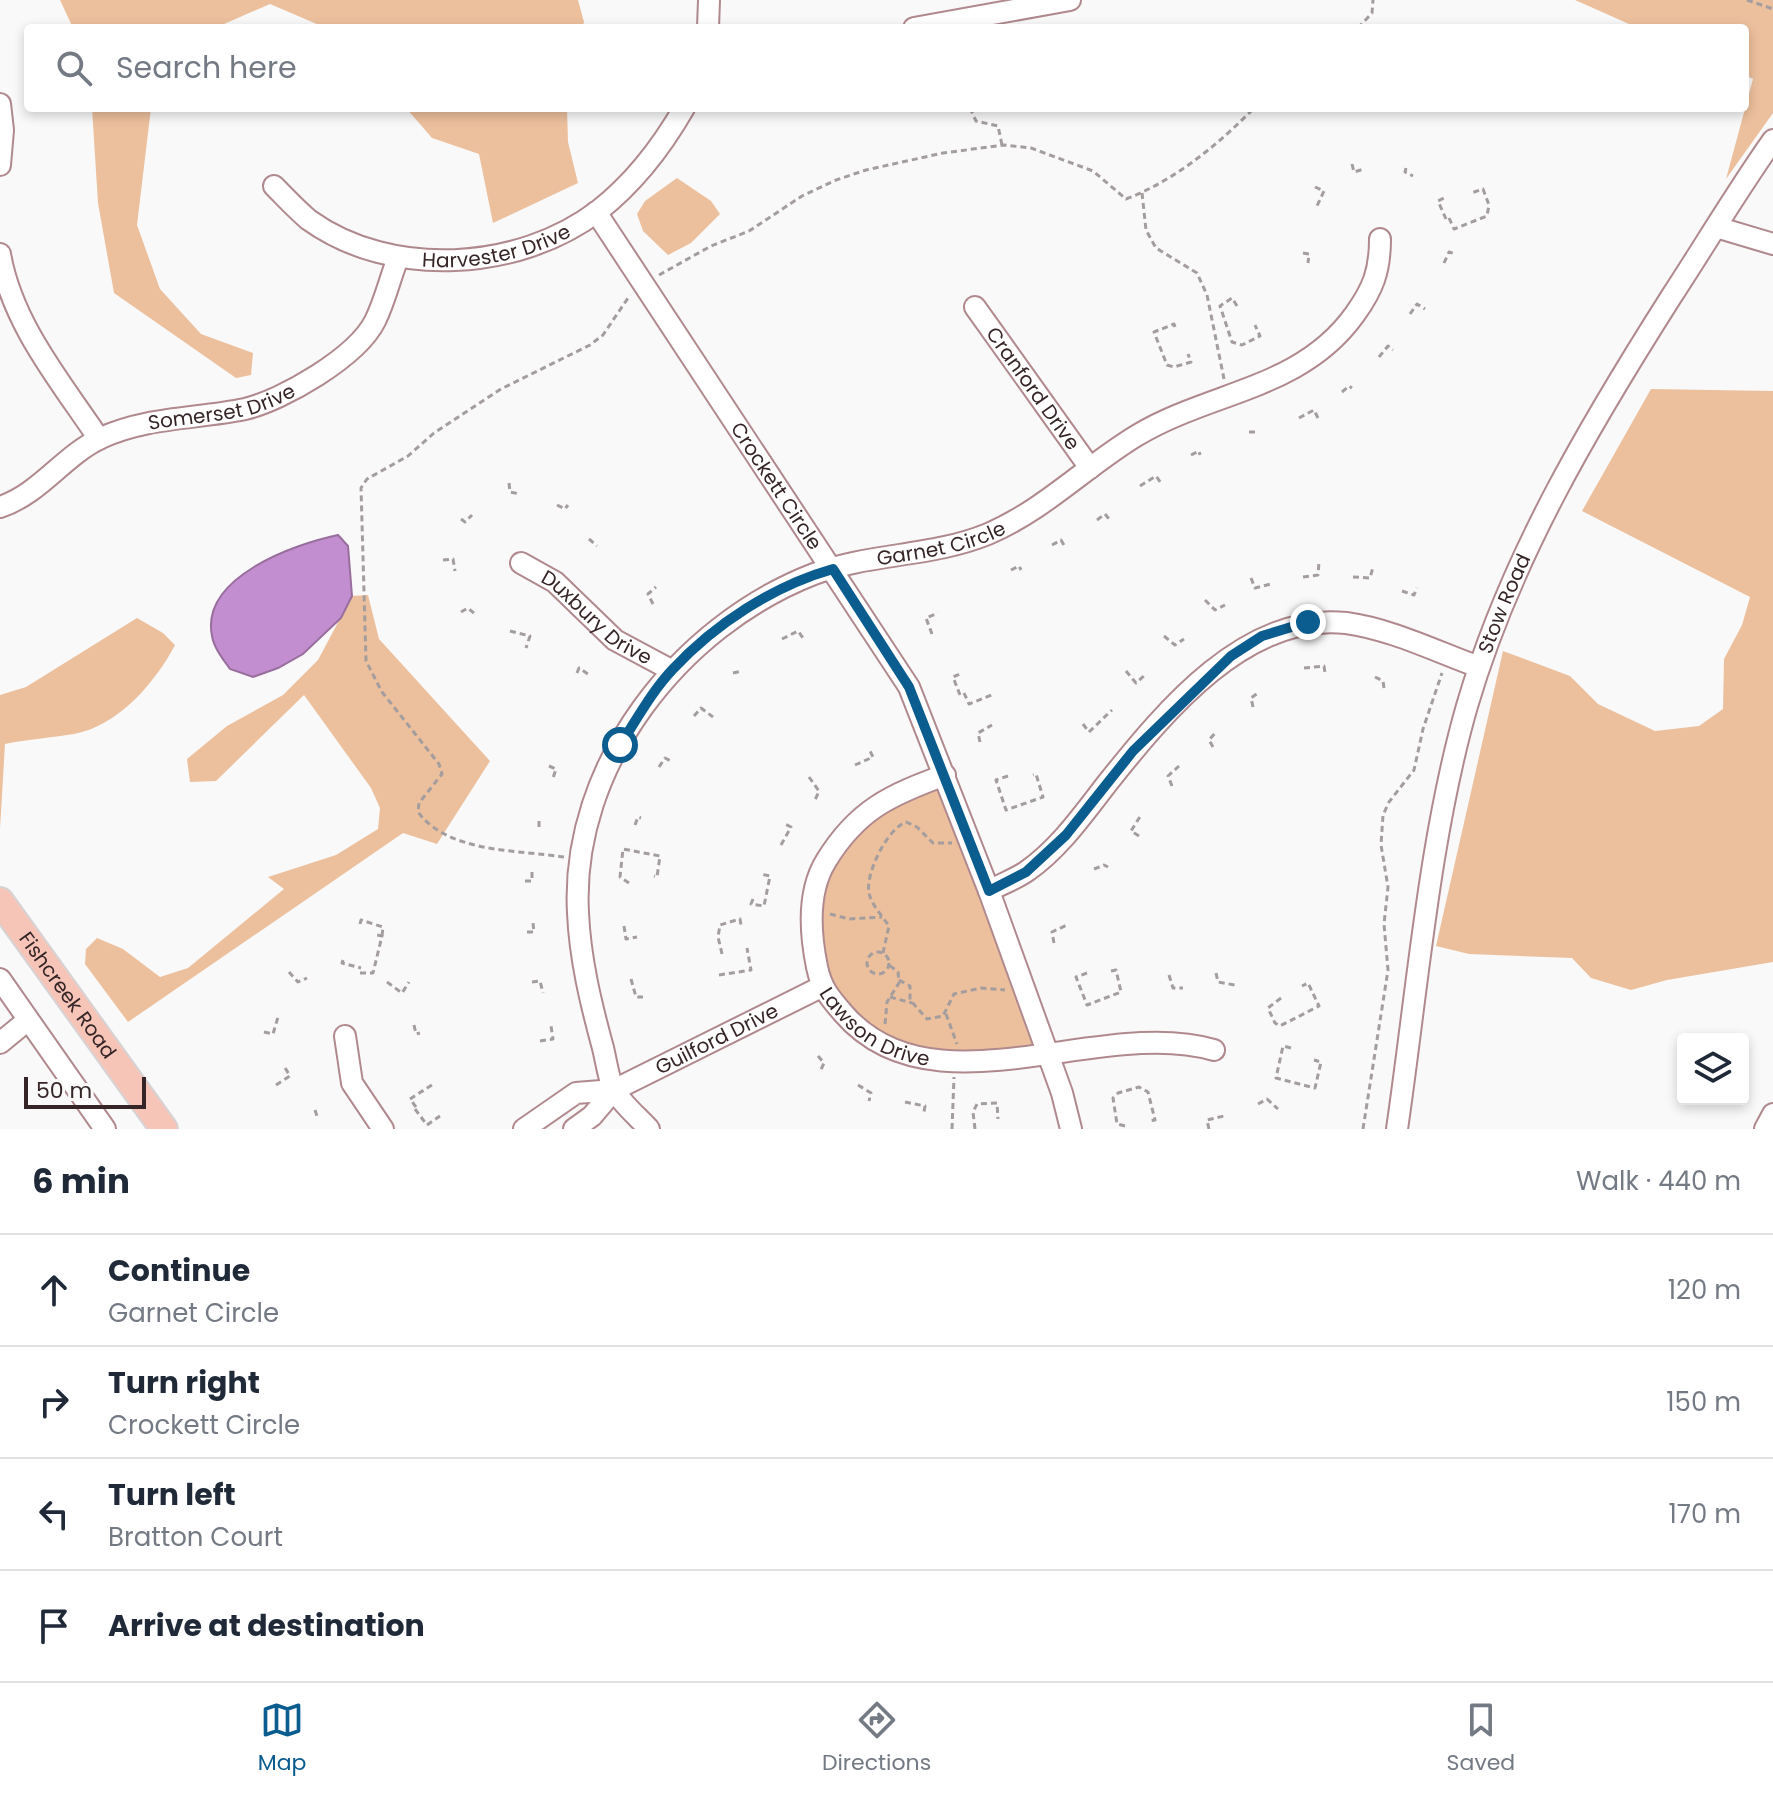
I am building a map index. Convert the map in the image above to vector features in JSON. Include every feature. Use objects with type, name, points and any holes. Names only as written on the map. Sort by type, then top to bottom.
[{"type":"main road","name":"Fishcreek Road","points":[[0,901],[164,1129]]},
{"type":"street","points":[[708,24],[709,0]]},
{"type":"street","points":[[936,24],[1070,0]]},
{"type":"street","points":[[0,104],[0,165]]},
{"type":"street","name":"Harvester Drive","points":[[274,186],[309,220],[357,245],[398,258],[448,260],[491,255],[536,243],[596,212],[641,171],[664,143],[682,112]]},
{"type":"street","name":"Stow Road","points":[[1397,1129],[1449,787],[1479,667],[1514,579],[1560,485],[1612,392],[1773,140]]},
{"type":"street","name":"Crockett Circle","points":[[596,212],[909,687],[989,891],[1071,1129]]},
{"type":"street","points":[[1716,227],[1773,244]]},
{"type":"street","name":"Garnet Circle","points":[[649,1129],[614,1090],[581,953],[577,900],[583,835],[597,796],[620,745],[671,670],[712,632],[761,599],[833,569],[985,535],[1031,512],[1137,435],[1181,413],[1290,372],[1319,354],[1342,332],[1373,289],[1378,273],[1380,239]]},
{"type":"street","points":[[0,254],[11,294],[35,343],[99,439]]},
{"type":"street","name":"Somerset Drive","points":[[0,507],[21,500],[99,439],[144,424],[247,408],[309,381],[363,339],[375,321],[398,258]]},
{"type":"street","name":"Cranford Drive","points":[[975,307],[1090,468]]},
{"type":"street","name":"Duxbury Drive","points":[[521,563],[555,582],[615,640],[671,670]]},
{"type":"street","points":[[989,891],[1038,862],[1066,835],[1133,751],[1167,716],[1231,656],[1262,636],[1308,622],[1346,623],[1479,667]]},
{"type":"street","name":"Lawson Drive","points":[[945,775],[907,788],[861,815],[822,868],[812,903],[811,939],[821,987],[853,1024],[892,1051],[923,1059],[955,1053],[1047,1053],[1169,1042],[1214,1050]]},
{"type":"street","points":[[1,981],[105,1129]]},
{"type":"street","name":"Guilford Drive","points":[[524,1129],[576,1093],[614,1090],[821,987]]},
{"type":"street","points":[[0,1043],[28,1020]]},
{"type":"street","points":[[345,1036],[352,1083],[383,1129]]},
{"type":"street","name":"Guilford Drive","points":[[574,1129],[592,1116],[614,1090]]},
{"type":"street","points":[[1765,1129],[1773,1114]]},
{"type":"path","points":[[1362,24],[1372,13],[1373,0]]},
{"type":"path","points":[[1747,0],[1773,9]]},
{"type":"path","points":[[972,112],[976,121],[998,126],[1002,146]]},
{"type":"path","points":[[579,859],[484,846],[439,833],[418,812],[419,803],[442,774],[439,764],[382,692],[366,661],[361,488],[367,479],[408,456],[434,433],[501,389],[590,345],[603,335],[617,309],[642,285],[711,246],[749,231],[802,196],[836,180],[943,153],[1002,146],[1033,149],[1093,171],[1126,199],[1142,193],[1201,154],[1249,112]]},
{"type":"path","points":[[1352,164],[1354,172],[1364,169]]},
{"type":"path","points":[[1406,168],[1405,172],[1413,176]]},
{"type":"path","points":[[1315,187],[1324,191],[1317,206]]},
{"type":"path","points":[[1446,197],[1438,201],[1454,229],[1487,216],[1489,205],[1483,189],[1471,193]]},
{"type":"path","points":[[1142,193],[1146,230],[1156,248],[1197,273],[1207,295],[1228,397]]},
{"type":"path","points":[[1444,263],[1449,252],[1456,254]]},
{"type":"path","points":[[1303,253],[1309,254],[1308,263]]},
{"type":"path","points":[[1237,306],[1232,298],[1220,306],[1232,342],[1242,345],[1260,336],[1255,325]]},
{"type":"path","points":[[1410,314],[1417,304],[1425,309]]},
{"type":"path","points":[[1175,327],[1174,324],[1154,332],[1165,362],[1170,367],[1191,362],[1188,354]]},
{"type":"path","points":[[1379,357],[1388,346],[1393,350]]},
{"type":"path","points":[[1165,362],[1172,359]]},
{"type":"path","points":[[1342,392],[1349,386],[1352,388]]},
{"type":"path","points":[[1299,418],[1314,410],[1318,418]]},
{"type":"path","points":[[1249,432],[1258,429],[1259,432]]},
{"type":"path","points":[[1191,455],[1199,451],[1200,455]]},
{"type":"path","points":[[1140,486],[1156,476],[1161,483]]},
{"type":"path","points":[[509,483],[510,492],[520,494]]},
{"type":"path","points":[[557,505],[565,509],[568,505]]},
{"type":"path","points":[[1097,520],[1105,514],[1109,519]]},
{"type":"path","points":[[461,519],[465,522],[472,515]]},
{"type":"path","points":[[589,539],[597,546]]},
{"type":"path","points":[[1052,545],[1061,540],[1065,547]]},
{"type":"path","points":[[443,560],[453,559],[455,571]]},
{"type":"path","points":[[1303,577],[1318,575],[1319,562]]},
{"type":"path","points":[[1011,570],[1019,566],[1021,570]]},
{"type":"path","points":[[1353,577],[1370,578],[1373,567]]},
{"type":"path","points":[[1251,578],[1255,588],[1271,584]]},
{"type":"path","points":[[653,604],[648,594],[656,587]]},
{"type":"path","points":[[1402,591],[1414,595],[1417,588]]},
{"type":"path","points":[[1205,600],[1212,609],[1225,605]]},
{"type":"path","points":[[461,612],[468,608],[476,615]]},
{"type":"path","points":[[932,634],[926,618],[938,613]]},
{"type":"path","points":[[510,631],[530,636],[526,648]]},
{"type":"path","points":[[782,639],[798,631],[803,638]]},
{"type":"path","points":[[1164,636],[1175,645],[1184,639]]},
{"type":"path","points":[[1304,668],[1324,666],[1325,673]]},
{"type":"path","points":[[577,673],[579,668],[591,676]]},
{"type":"path","points":[[733,673],[742,671]]},
{"type":"path","points":[[1126,671],[1136,683],[1146,674]]},
{"type":"path","points":[[962,673],[953,677],[969,704],[994,694]]},
{"type":"path","points":[[1363,1129],[1388,970],[1384,924],[1388,887],[1381,845],[1383,815],[1414,770],[1423,729],[1442,673]]},
{"type":"path","points":[[1375,677],[1383,681],[1384,688]]},
{"type":"path","points":[[1253,707],[1251,698],[1258,693]]},
{"type":"path","points":[[694,716],[701,708],[713,717]]},
{"type":"path","points":[[1083,724],[1089,732],[1112,710]]},
{"type":"path","points":[[980,742],[978,733],[992,725]]},
{"type":"path","points":[[1213,747],[1209,740],[1217,731]]},
{"type":"path","points":[[855,765],[873,757],[869,749]]},
{"type":"path","points":[[659,767],[665,758],[673,762]]},
{"type":"path","points":[[549,766],[556,769],[553,778]]},
{"type":"path","points":[[1172,786],[1168,776],[1179,766]]},
{"type":"path","points":[[1008,776],[996,780],[1006,810],[1043,797],[1036,774],[1033,775]]},
{"type":"path","points":[[809,777],[818,788],[815,800]]},
{"type":"path","points":[[892,815],[897,827]]},
{"type":"path","points":[[1139,836],[1131,831],[1141,815]]},
{"type":"path","points":[[635,825],[638,817],[641,818]]},
{"type":"path","points":[[539,821],[539,829]]},
{"type":"path","points":[[884,1027],[890,997],[899,980],[898,972],[889,965],[883,953],[889,931],[870,899],[868,887],[882,844],[897,827],[912,823],[927,840],[940,844],[952,843]]},
{"type":"path","points":[[781,845],[791,827],[785,824]]},
{"type":"path","points":[[629,883],[620,877],[623,849],[660,856],[657,877],[654,876]]},
{"type":"path","points":[[1094,869],[1104,865],[1108,867]]},
{"type":"path","points":[[525,881],[532,881],[532,871]]},
{"type":"path","points":[[753,899],[751,904],[764,906],[770,876],[760,874]]},
{"type":"path","points":[[826,913],[849,919],[883,917]]},
{"type":"path","points":[[722,954],[718,937],[720,925],[740,919],[741,925]]},
{"type":"path","points":[[343,960],[342,963],[373,973],[383,927],[361,920],[360,924]]},
{"type":"path","points":[[527,932],[534,932],[533,923]]},
{"type":"path","points":[[1054,943],[1052,932],[1067,925]]},
{"type":"path","points":[[624,926],[626,939],[637,937]]},
{"type":"path","points":[[719,975],[751,970],[747,948]]},
{"type":"path","points":[[883,953],[872,953],[867,966],[879,974],[889,965]]},
{"type":"path","points":[[1087,973],[1076,977],[1087,1005],[1121,992],[1116,970],[1111,971]]},
{"type":"path","points":[[289,972],[298,982],[307,978]]},
{"type":"path","points":[[1216,973],[1218,982],[1235,985]]},
{"type":"path","points":[[1169,975],[1173,988],[1183,988]]},
{"type":"path","points":[[631,979],[636,997],[643,997]]},
{"type":"path","points":[[899,980],[910,986],[912,1003]]},
{"type":"path","points":[[532,982],[540,981],[543,993]]},
{"type":"path","points":[[387,982],[402,993],[409,982]]},
{"type":"path","points":[[1281,998],[1268,1008],[1275,1023],[1280,1026],[1319,1006],[1308,983],[1302,986]]},
{"type":"path","points":[[952,1129],[955,1053],[946,1014],[954,994],[981,988],[1005,990]]},
{"type":"path","points":[[890,997],[912,1003],[927,1019],[946,1014]]},
{"type":"path","points":[[264,1032],[273,1034],[278,1017]]},
{"type":"path","points":[[414,1025],[416,1034],[420,1033]]},
{"type":"path","points":[[540,1041],[553,1039],[551,1026]]},
{"type":"path","points":[[1291,1048],[1283,1046],[1276,1078],[1315,1088],[1321,1062],[1314,1060]]},
{"type":"path","points":[[818,1056],[824,1063],[820,1072]]},
{"type":"path","points":[[276,1085],[290,1076],[284,1066]]},
{"type":"path","points":[[435,1083],[410,1099],[427,1125],[440,1116]]},
{"type":"path","points":[[858,1085],[871,1093],[869,1101]]},
{"type":"path","points":[[1125,1126],[1117,1124],[1113,1098],[1139,1087],[1148,1092],[1155,1120],[1149,1121]]},
{"type":"path","points":[[1258,1104],[1267,1099],[1278,1109]]},
{"type":"path","points":[[905,1102],[925,1106],[924,1112]]},
{"type":"path","points":[[975,1129],[973,1112],[977,1104],[997,1103],[998,1119]]},
{"type":"path","points":[[315,1110],[318,1119]]},
{"type":"path","points":[[1209,1129],[1207,1120],[1224,1116]]},
{"type":"shaded area","points":[[60,0],[578,0],[584,22],[317,24],[270,4],[224,24],[71,24]]},
{"type":"shaded area","points":[[1575,0],[1773,0],[1773,113],[1726,179],[1744,112],[1749,112],[1753,79],[1749,77],[1749,24],[1629,24]]},
{"type":"shaded area","points":[[92,112],[151,112],[137,225],[160,289],[201,334],[253,353],[251,375],[236,378],[114,293],[98,203]]},
{"type":"shaded area","points":[[409,112],[567,112],[568,142],[578,183],[493,223],[479,154],[432,138]]},
{"type":"shaded area","points":[[677,178],[711,201],[720,214],[691,243],[668,255],[643,231],[637,214],[645,201]]},
{"type":"shaded area","points":[[1651,389],[1773,391],[1773,962],[1667,980],[1631,990],[1591,978],[1572,958],[1469,954],[1436,946],[1503,651],[1570,676],[1598,704],[1655,731],[1699,726],[1723,709],[1724,659],[1742,625],[1750,597],[1582,511]]},
{"type":"shaded area","points":[[338,535],[348,546],[352,596],[341,618],[303,654],[278,668],[253,677],[230,669],[212,636],[212,615],[221,597],[235,580],[276,555]]},
{"type":"shaded area","points":[[368,595],[379,639],[490,761],[437,844],[403,833],[128,1022],[85,964],[86,949],[97,938],[123,949],[160,977],[188,968],[284,889],[268,877],[336,855],[378,829],[380,808],[371,788],[304,695],[216,781],[190,782],[187,759],[227,726],[283,695],[318,660],[352,596]]},
{"type":"shaded area","points":[[137,618],[163,633],[175,645],[167,659],[134,701],[106,722],[74,734],[5,744],[0,829],[0,695],[26,687]]},
{"type":"shaded area","points":[[945,775],[1047,1053],[953,1061],[853,1024],[811,939],[839,840]]},
{"type":"route","points":[[620,745],[671,670],[712,632],[764,597],[833,569],[909,687],[989,891],[1026,872],[1066,835],[1133,751],[1231,656],[1262,636],[1308,622]]}]
